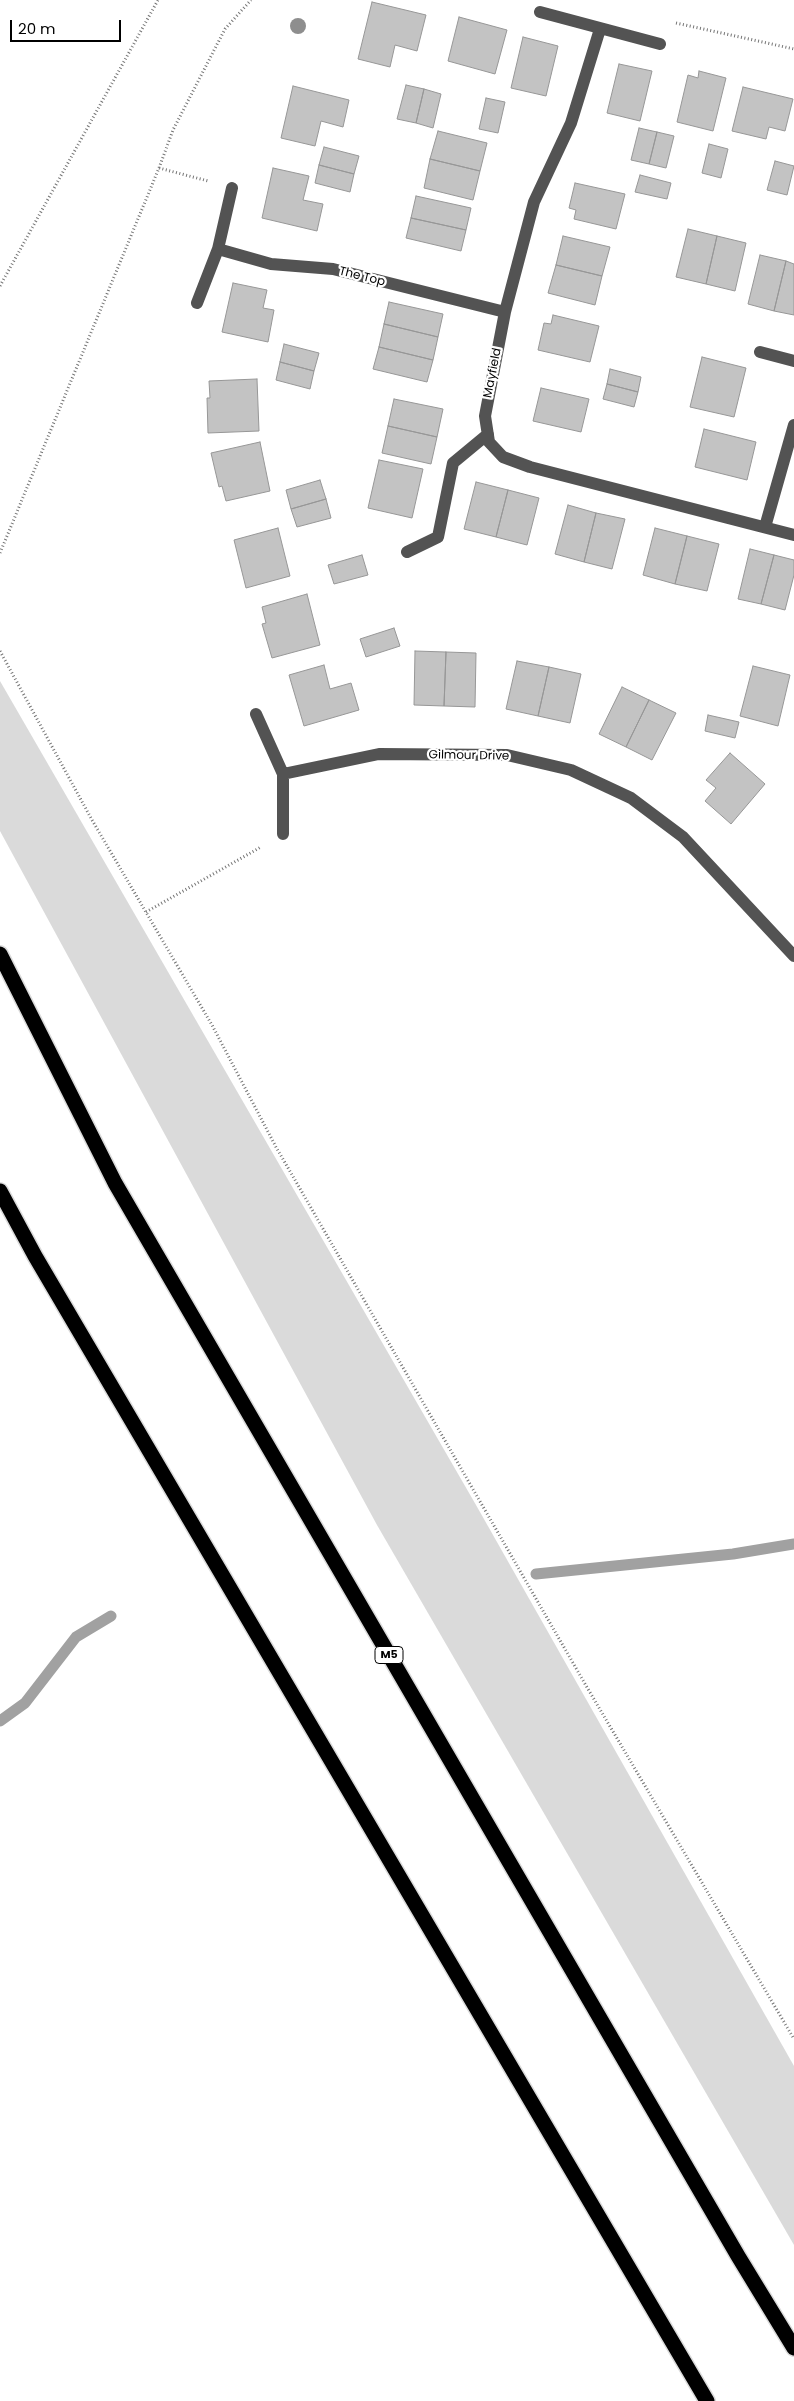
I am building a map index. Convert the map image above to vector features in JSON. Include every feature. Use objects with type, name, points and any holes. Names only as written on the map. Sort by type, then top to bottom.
[{"type":"highway","name":"M5","points":[[0,954],[115,1182],[738,2256],[794,2348]]},
{"type":"highway","points":[[0,1191],[45,1273],[707,2401]]},
{"type":"street","points":[[540,12],[660,44]]},
{"type":"street","name":"Mayfield","points":[[600,29],[570,123],[534,202],[505,312],[485,416],[489,442],[503,457],[530,468],[794,535]]},
{"type":"street","points":[[197,303],[218,249],[232,188]]},
{"type":"street","name":"The Top","points":[[218,249],[271,264],[332,270],[505,312]]},
{"type":"street","points":[[760,352],[794,361]]},
{"type":"street","points":[[765,527],[794,425]]},
{"type":"street","points":[[407,552],[438,538],[453,463],[488,434]]},
{"type":"street","points":[[256,714],[283,774],[283,834]]},
{"type":"street","name":"Gilmour Drive","points":[[283,774],[379,754],[506,754],[571,770],[631,798],[683,837],[794,956]]},
{"type":"path","points":[[0,286],[158,0]]},
{"type":"path","points":[[0,553],[160,168],[173,130],[225,29],[251,0]]},
{"type":"path","points":[[660,44],[665,20],[794,49]]},
{"type":"path","points":[[160,168],[232,188]]},
{"type":"path","points":[[0,651],[92,820],[212,1025],[285,1164],[588,1689],[794,2039]]},
{"type":"path","points":[[146,912],[283,834]]},
{"type":"shaded area","points":[[0,681],[476,1505],[794,2066],[794,2245],[377,1525],[0,831]]},
{"type":"building","points":[[372,2],[426,15],[417,51],[395,45],[390,67],[358,59]]},
{"type":"building","points":[[459,17],[507,30],[495,74],[448,61]]},
{"type":"building","points":[[523,37],[558,46],[546,96],[511,88]]},
{"type":"building","points":[[619,64],[652,71],[640,121],[607,113]]},
{"type":"building","points":[[699,71],[726,78],[713,131],[677,122],[688,75],[698,78]]},
{"type":"building","points":[[406,85],[424,89],[416,123],[397,119]]},
{"type":"building","points":[[293,86],[349,100],[343,127],[321,121],[315,146],[281,138]]},
{"type":"building","points":[[743,87],[793,99],[785,131],[769,127],[766,139],[732,131]]},
{"type":"building","points":[[424,89],[441,94],[433,128],[416,123]]},
{"type":"building","points":[[486,98],[505,102],[498,133],[479,129]]},
{"type":"building","points":[[639,128],[657,132],[649,164],[631,160]]},
{"type":"building","points":[[438,131],[487,143],[480,171],[430,159]]},
{"type":"building","points":[[657,132],[674,136],[666,168],[649,164]]},
{"type":"building","points":[[709,144],[728,149],[721,178],[702,173]]},
{"type":"building","points":[[324,147],[359,156],[354,174],[319,165]]},
{"type":"building","points":[[430,159],[480,171],[473,200],[424,188]]},
{"type":"building","points":[[775,161],[794,166],[787,195],[767,190]]},
{"type":"building","points":[[319,165],[354,174],[350,192],[315,183]]},
{"type":"building","points":[[273,168],[309,176],[303,200],[323,204],[317,231],[262,218]]},
{"type":"building","points":[[640,175],[671,183],[667,199],[635,192]]},
{"type":"building","points":[[575,183],[625,194],[616,229],[574,219],[576,210],[569,208]]},
{"type":"building","points":[[416,196],[471,208],[466,230],[411,218]]},
{"type":"building","points":[[411,218],[466,230],[461,251],[406,238]]},
{"type":"building","points":[[688,229],[717,236],[706,284],[676,277]]},
{"type":"building","points":[[563,236],[610,247],[602,276],[556,265]]},
{"type":"building","points":[[717,236],[746,243],[735,291],[706,284]]},
{"type":"building","points":[[760,255],[786,261],[774,311],[748,304]]},
{"type":"building","points":[[786,261],[794,264],[794,315],[774,311]]},
{"type":"building","points":[[556,265],[602,276],[595,305],[548,293]]},
{"type":"building","points":[[233,283],[267,290],[263,308],[274,310],[268,342],[222,332]]},
{"type":"building","points":[[389,302],[443,314],[438,337],[384,324]]},
{"type":"building","points":[[553,315],[599,326],[590,362],[538,350],[544,323],[551,324]]},
{"type":"building","points":[[384,324],[438,337],[433,360],[379,347]]},
{"type":"building","points":[[284,344],[319,353],[314,371],[280,362]]},
{"type":"building","points":[[379,347],[433,360],[427,382],[373,369]]},
{"type":"building","points":[[702,357],[746,368],[734,417],[690,407]]},
{"type":"building","points":[[280,362],[314,371],[310,389],[276,380]]},
{"type":"building","points":[[610,369],[641,377],[638,392],[607,384]]},
{"type":"building","points":[[257,379],[259,431],[208,433],[207,398],[210,398],[209,381]]},
{"type":"building","points":[[607,384],[638,392],[634,407],[603,399]]},
{"type":"building","points":[[541,388],[589,399],[581,432],[533,421]]},
{"type":"building","points":[[394,399],[443,409],[437,437],[388,426]]},
{"type":"building","points":[[388,426],[437,437],[431,464],[382,453]]},
{"type":"building","points":[[704,429],[756,442],[747,480],[695,467]]},
{"type":"building","points":[[260,442],[270,491],[226,501],[222,486],[219,487],[211,453]]},
{"type":"building","points":[[379,460],[423,469],[412,518],[368,508]]},
{"type":"building","points":[[320,480],[326,499],[291,509],[286,490]]},
{"type":"building","points":[[476,482],[508,490],[496,537],[464,529]]},
{"type":"building","points":[[508,490],[539,498],[527,545],[496,537]]},
{"type":"building","points":[[326,499],[331,518],[297,527],[291,509]]},
{"type":"building","points":[[568,505],[596,513],[584,562],[555,554]]},
{"type":"building","points":[[596,513],[625,519],[612,569],[584,562]]},
{"type":"building","points":[[278,528],[290,576],[246,588],[234,540]]},
{"type":"building","points":[[655,528],[687,536],[675,584],[643,575]]},
{"type":"building","points":[[687,536],[719,544],[707,591],[675,584]]},
{"type":"building","points":[[750,549],[774,555],[761,604],[738,599]]},
{"type":"building","points":[[362,555],[368,575],[334,584],[328,565]]},
{"type":"building","points":[[774,555],[794,560],[794,575],[785,610],[761,604]]},
{"type":"building","points":[[307,594],[320,645],[272,658],[262,624],[266,623],[262,607]]},
{"type":"building","points":[[394,628],[400,646],[366,657],[360,639]]},
{"type":"building","points":[[415,651],[446,652],[444,706],[414,705]]},
{"type":"building","points":[[446,652],[476,653],[475,707],[444,706]]},
{"type":"building","points":[[517,661],[549,667],[538,716],[506,709]]},
{"type":"building","points":[[324,665],[330,689],[351,683],[359,710],[304,726],[289,675]]},
{"type":"building","points":[[753,666],[790,675],[778,726],[740,716]]},
{"type":"building","points":[[549,667],[581,674],[570,723],[538,716]]},
{"type":"building","points":[[622,687],[649,700],[626,747],[599,734]]},
{"type":"building","points":[[649,700],[676,713],[652,760],[626,747]]},
{"type":"building","points":[[708,715],[739,722],[735,738],[705,731]]},
{"type":"building","points":[[730,753],[765,784],[731,824],[705,801],[716,788],[706,780]]},
{"type":"waterway","points":[[536,1574],[733,1554],[794,1544]]},
{"type":"waterway","points":[[0,1721],[25,1703],[76,1637],[111,1616]]}]
